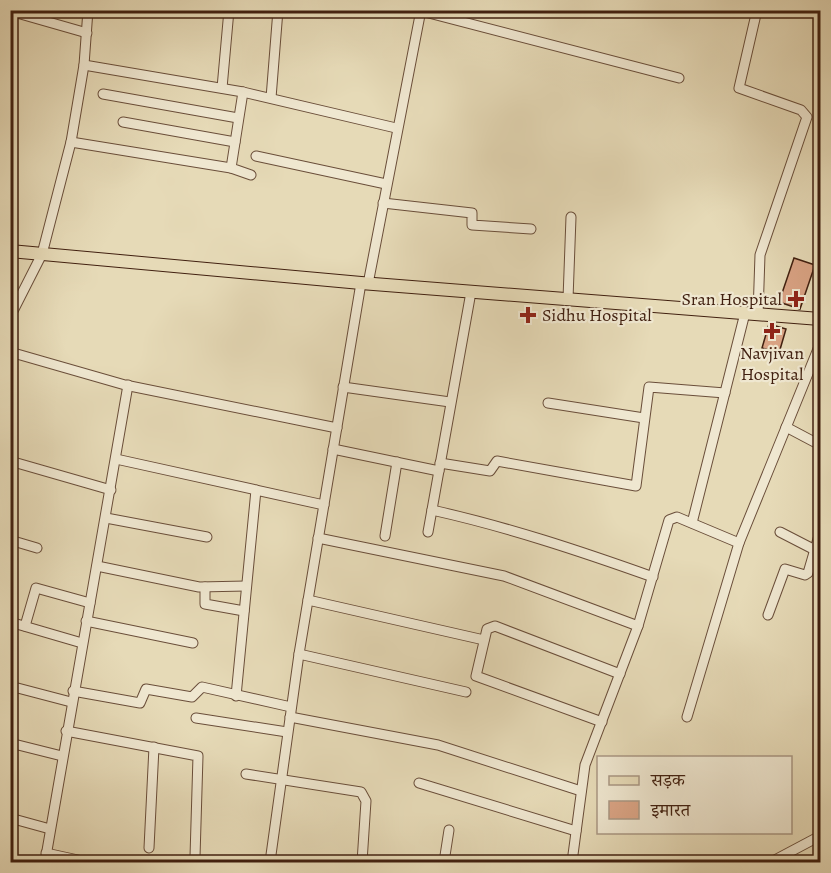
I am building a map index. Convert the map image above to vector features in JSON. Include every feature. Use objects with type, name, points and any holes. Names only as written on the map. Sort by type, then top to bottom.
[{"type":"main road","points":[[10,251],[364,284],[820,319]]},
{"type":"street","points":[[10,10],[87,33]]},
{"type":"street","points":[[10,317],[42,254],[71,142],[84,65],[88,10]]},
{"type":"street","points":[[222,88],[229,10]]},
{"type":"street","points":[[271,98],[278,10]]},
{"type":"street","points":[[692,523],[725,393],[751,314],[760,255],[807,117],[801,110],[739,88],[757,10]]},
{"type":"street","points":[[270,862],[290,712],[343,387],[421,11],[679,78]]},
{"type":"street","points":[[84,65],[243,92],[396,128]]},
{"type":"street","points":[[231,168],[243,92]]},
{"type":"street","points":[[103,94],[238,118]]},
{"type":"street","points":[[123,122],[235,142]]},
{"type":"street","points":[[71,142],[231,168],[251,175]]},
{"type":"street","points":[[256,156],[386,184]]},
{"type":"street","points":[[383,203],[472,213],[472,225],[531,229]]},
{"type":"street","points":[[568,300],[571,217]]},
{"type":"street","points":[[428,532],[471,292]]},
{"type":"street","points":[[687,717],[739,543],[820,344]]},
{"type":"street","points":[[10,352],[128,385],[337,428]]},
{"type":"street","points":[[87,862],[46,858],[71,702],[106,518],[128,385]]},
{"type":"street","points":[[333,449],[397,462],[491,471],[497,461],[636,486],[647,390],[650,386],[725,393]]},
{"type":"street","points":[[343,387],[450,402]]},
{"type":"street","points":[[548,403],[645,418]]},
{"type":"street","points":[[786,427],[820,446]]},
{"type":"street","points":[[116,459],[324,505]]},
{"type":"street","points":[[10,461],[111,490]]},
{"type":"street","points":[[385,536],[397,462]]},
{"type":"street","points":[[236,696],[256,490]]},
{"type":"street","points":[[432,510],[552,541],[653,577]]},
{"type":"street","points":[[572,862],[585,765],[638,626],[671,518],[677,517],[739,543]]},
{"type":"street","points":[[106,518],[207,537]]},
{"type":"street","points":[[780,532],[815,550]]},
{"type":"street","points":[[768,615],[784,569],[807,575],[820,532]]},
{"type":"street","points":[[318,538],[504,576],[638,626]]},
{"type":"street","points":[[10,540],[37,548]]},
{"type":"street","points":[[97,566],[205,587],[246,586]]},
{"type":"street","points":[[205,587],[205,604],[244,611]]},
{"type":"street","points":[[25,626],[36,588],[90,603]]},
{"type":"street","points":[[308,600],[484,640]]},
{"type":"street","points":[[86,621],[193,643]]},
{"type":"street","points":[[10,622],[82,643]]},
{"type":"street","points":[[602,722],[476,676],[488,627],[493,625],[621,674]]},
{"type":"street","points":[[299,654],[466,692]]},
{"type":"street","points":[[10,686],[71,702]]},
{"type":"street","points":[[73,691],[138,703],[142,702],[147,689],[192,697],[202,687],[290,712],[438,745],[581,791]]},
{"type":"street","points":[[196,718],[287,732]]},
{"type":"street","points":[[66,731],[196,755],[199,759],[195,857]]},
{"type":"street","points":[[10,743],[62,756]]},
{"type":"street","points":[[149,848],[154,747]]},
{"type":"street","points":[[246,774],[358,791],[366,801],[362,862]]},
{"type":"street","points":[[419,783],[576,831]]},
{"type":"street","points":[[10,818],[50,829]]},
{"type":"street","points":[[444,862],[449,830]]},
{"type":"street","points":[[771,862],[820,836]]},
{"type":"building","points":[[794,258],[815,265],[800,309],[779,302]]},
{"type":"building","points":[[769,324],[786,329],[779,353],[762,348]]},
{"type":"place","name":"Sran Hospital","points":[[796,299]]},
{"type":"place","name":"Sidhu Hospital","points":[[528,315]]},
{"type":"place","name":"Navjivan Hospital","points":[[772,331]]}]
